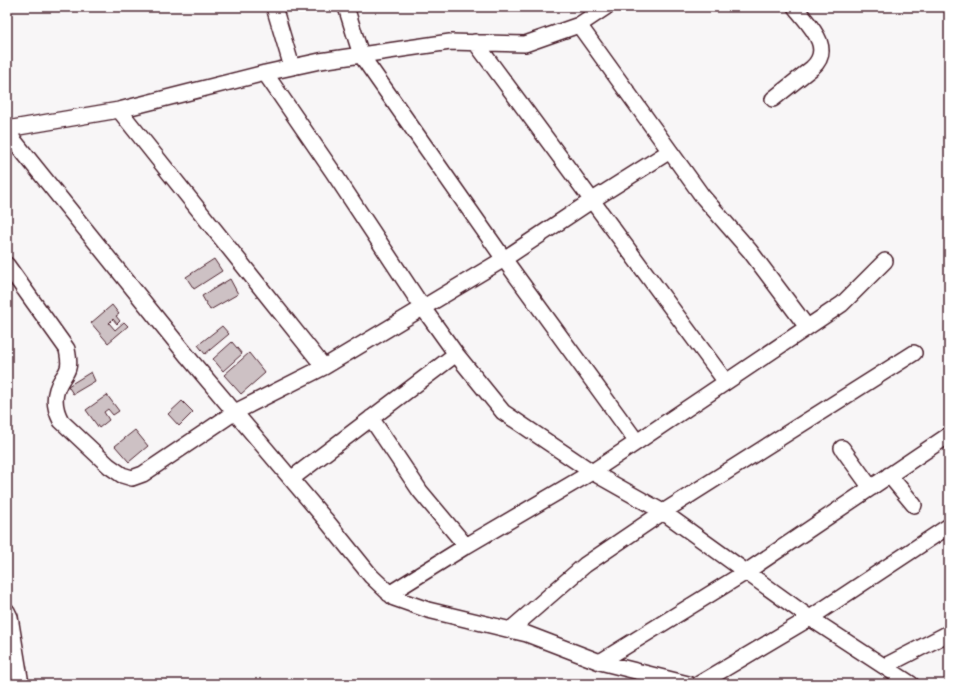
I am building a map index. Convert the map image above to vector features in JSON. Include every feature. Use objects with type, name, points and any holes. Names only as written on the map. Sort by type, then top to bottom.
[{"type":"street","points":[[274,7],[292,67]]},
{"type":"street","points":[[346,7],[361,55],[504,259],[638,442]]},
{"type":"street","points":[[7,129],[119,110],[265,73],[320,61],[450,42],[525,44],[579,25],[606,7]]},
{"type":"street","points":[[773,99],[817,64],[821,58],[822,50],[820,42],[795,7]]},
{"type":"street","points":[[579,25],[703,197],[750,251],[807,328]]},
{"type":"street","points":[[475,42],[726,382]]},
{"type":"street","points":[[265,73],[423,308],[456,354],[503,412],[592,472],[663,512],[810,618],[911,684]]},
{"type":"street","points":[[119,110],[324,367]]},
{"type":"street","points":[[7,132],[188,357],[371,576],[388,594],[394,598],[428,610],[527,634],[600,662],[688,684]]},
{"type":"street","points":[[7,265],[67,349],[69,360],[68,370],[57,388],[54,401],[57,413],[61,420],[109,466],[122,475],[132,478],[144,474],[235,412],[324,367],[504,259],[670,151]]},
{"type":"street","points":[[388,594],[592,472],[638,442],[842,304],[885,261]]},
{"type":"street","points":[[510,630],[585,565],[663,512],[914,353]]},
{"type":"street","points":[[291,479],[456,354]]},
{"type":"street","points":[[371,418],[420,491],[466,546]]},
{"type":"street","points":[[600,662],[746,572],[949,435]]},
{"type":"street","points":[[842,448],[871,488]]},
{"type":"street","points":[[889,475],[914,505]]},
{"type":"street","points":[[699,684],[810,618],[949,526]]},
{"type":"street","points":[[7,611],[10,617],[21,684]]},
{"type":"street","points":[[885,666],[949,633]]},
{"type":"building","points":[[214,259],[222,271],[194,289],[186,277]]},
{"type":"building","points":[[230,279],[238,294],[210,310],[202,296]]},
{"type":"building","points":[[112,305],[119,314],[116,316],[120,321],[117,324],[113,319],[109,323],[115,330],[124,322],[128,326],[108,343],[91,323]]},
{"type":"building","points":[[222,326],[229,334],[205,354],[198,345]]},
{"type":"building","points":[[232,342],[242,354],[223,371],[213,359]]},
{"type":"building","points":[[249,353],[265,373],[241,394],[224,375]]},
{"type":"building","points":[[91,372],[95,381],[73,394],[68,386]]},
{"type":"building","points":[[107,395],[119,411],[113,415],[108,409],[104,412],[109,420],[99,428],[86,410]]},
{"type":"building","points":[[182,401],[193,412],[179,426],[168,414]]},
{"type":"building","points":[[135,430],[148,446],[129,462],[115,446]]}]
